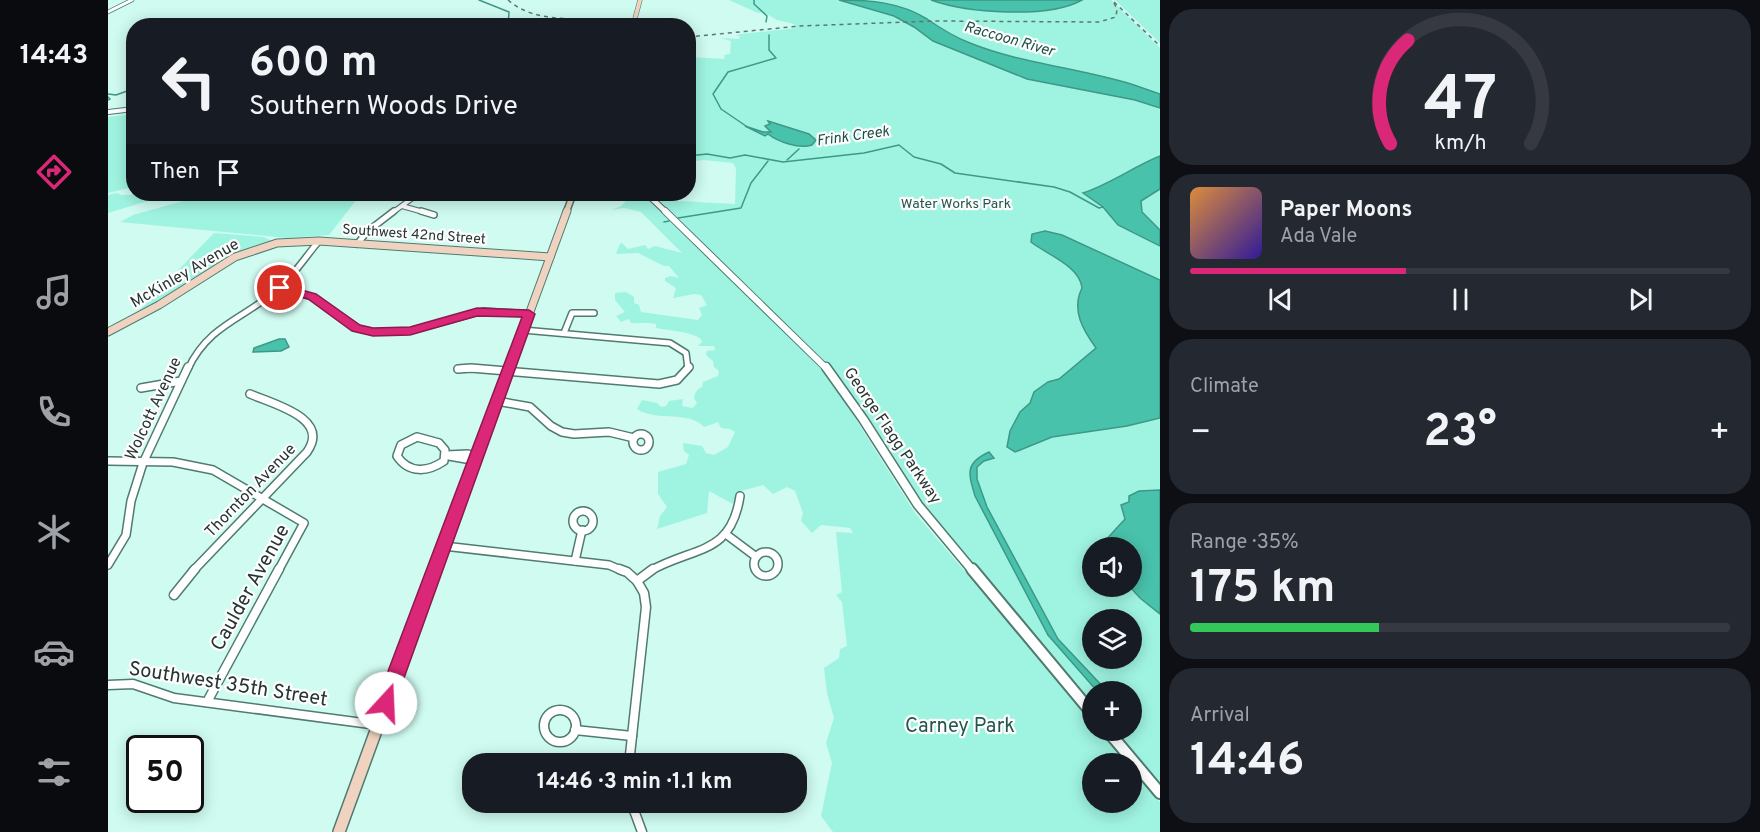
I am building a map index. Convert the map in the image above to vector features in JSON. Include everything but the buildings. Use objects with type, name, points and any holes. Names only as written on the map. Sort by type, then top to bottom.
[{"type":"main road","points":[[636,18],[642,0]]},
{"type":"main road","points":[[339,832],[444,546],[473,457],[497,401],[570,201]]},
{"type":"main road","name":"Southwest 42nd Street","points":[[277,243],[319,241],[550,257]]},
{"type":"main road","name":"McKinley Avenue","points":[[108,332],[159,304],[235,257],[277,243]]},
{"type":"street","points":[[108,12],[132,0]]},
{"type":"street","points":[[108,112],[126,110]]},
{"type":"street","points":[[357,243],[368,231],[409,201]]},
{"type":"street","name":"George Flagg Parkway","points":[[654,201],[822,362],[863,419],[924,513],[1082,701]]},
{"type":"street","points":[[402,206],[434,215]]},
{"type":"street","name":"Wolcott Avenue","points":[[108,565],[126,535],[131,501],[143,463],[192,359],[217,330],[280,288],[319,241]]},
{"type":"street","points":[[280,288],[312,297],[356,328],[373,332],[410,331],[477,312],[529,314]]},
{"type":"street","points":[[564,333],[572,313],[594,313]]},
{"type":"street","points":[[458,369],[471,368],[659,384],[678,380],[689,366],[686,353],[678,346],[658,341],[523,330]]},
{"type":"street","points":[[141,388],[181,381]]},
{"type":"street","name":"Thornton Avenue","points":[[174,596],[191,573],[308,452],[314,440],[314,431],[308,421],[250,394]]},
{"type":"street","points":[[497,401],[530,407],[542,415],[551,426],[568,434],[609,432],[634,438]]},
{"type":"street","points":[[447,455],[444,461],[434,468],[419,471],[399,460],[397,456],[400,445],[417,437],[439,443],[450,458],[473,457]]},
{"type":"street","points":[[108,461],[173,462],[201,466],[224,475],[263,498]]},
{"type":"street","points":[[637,581],[653,569],[716,544],[727,535],[739,514],[740,496]]},
{"type":"street","name":"Caulder Avenue","points":[[207,702],[304,527],[302,521],[263,498]]},
{"type":"street","points":[[575,561],[582,530]]},
{"type":"street","points":[[727,535],[755,556]]},
{"type":"street","points":[[444,546],[614,566],[627,572],[637,581],[644,593],[646,607],[630,753]]},
{"type":"street","name":"Southwest 35th Street","points":[[108,685],[133,684],[174,698],[378,725]]},
{"type":"street","points":[[575,730],[632,736]]},
{"type":"street","points":[[1116,741],[1160,793]]},
{"type":"street","points":[[635,813],[642,832]]},
{"type":"green space","name":"Water Works Park","points":[[729,0],[1111,0],[1160,48],[1160,787],[1142,766],[1142,753],[1131,753],[1121,741],[1142,741],[1142,681],[1082,681],[1082,695],[913,493],[833,372],[660,201],[735,204],[736,168],[733,163],[696,161],[696,57],[725,59],[724,55],[730,54],[731,41],[721,38],[739,39],[740,36],[736,36],[740,34],[796,28],[794,24],[777,20],[763,12],[758,13]]},
{"type":"green space","points":[[1115,0],[1160,0],[1160,43]]},
{"type":"green space","points":[[126,115],[126,189],[108,193],[108,117]]},
{"type":"green space","points":[[116,193],[126,195],[126,201],[148,201],[108,213],[108,195]]},
{"type":"green space","points":[[183,201],[356,201],[329,235],[287,238],[120,222],[133,215]]},
{"type":"green space","name":"Carney Park","points":[[626,201],[651,201],[808,354],[833,383],[915,513],[1082,708],[1082,741],[1109,741],[1119,753],[1082,753],[1082,813],[1142,813],[1142,780],[1160,802],[1160,832],[833,832],[821,816],[832,763],[826,743],[834,718],[827,693],[824,668],[839,658],[840,649],[847,646],[842,602],[836,595],[842,592],[836,532],[853,533],[850,528],[821,525],[812,533],[801,521],[803,513],[795,491],[787,487],[773,494],[763,485],[737,492],[733,504],[709,491],[707,513],[657,529],[660,516],[667,507],[658,494],[658,472],[686,464],[689,455],[684,451],[683,443],[702,446],[706,453],[714,455],[728,447],[735,432],[721,428],[718,422],[704,427],[690,419],[653,415],[637,409],[642,400],[657,403],[661,407],[666,406],[669,401],[683,399],[682,406],[693,408],[697,403],[694,398],[695,394],[702,387],[703,382],[718,376],[719,371],[706,355],[707,351],[715,350],[714,346],[698,346],[702,342],[696,336],[656,328],[656,324],[653,323],[631,323],[629,319],[621,322],[616,316],[625,312],[615,300],[615,293],[626,292],[634,297],[634,303],[639,305],[641,312],[698,320],[702,315],[699,308],[707,305],[701,295],[673,298],[676,288],[665,281],[665,278],[671,276],[679,278],[669,266],[664,266],[638,253],[616,254],[622,243],[628,249],[645,245],[648,249],[655,246],[682,253],[641,212],[624,208],[611,210]]},
{"type":"green space","points":[[214,233],[264,237],[272,241],[246,252],[128,322]]},
{"type":"shaded area","points":[[839,0],[873,2],[906,9],[917,13],[958,38],[990,50],[1134,85],[1160,94],[1160,108],[1135,100],[1027,79],[933,41],[894,16]]},
{"type":"shaded area","points":[[931,0],[1082,0],[1049,10],[1007,12],[946,5]]},
{"type":"shaded area","points":[[768,121],[809,134],[816,140],[812,145],[795,145],[768,134],[765,136],[745,126],[771,132],[765,126],[770,124]]},
{"type":"shaded area","points":[[1160,156],[1160,189],[1141,201],[1142,212],[1160,230],[1160,246],[1118,225],[1103,207],[1083,193]]},
{"type":"shaded area","points":[[1045,231],[1062,235],[1160,280],[1160,418],[1127,426],[1052,437],[1015,452],[1007,447],[1010,431],[1020,412],[1030,403],[1034,392],[1048,382],[1059,379],[1096,348],[1083,327],[1078,312],[1082,288],[1080,280],[1069,267],[1031,242],[1032,234]]},
{"type":"shaded area","points":[[285,339],[289,347],[281,351],[253,352],[254,348]]},
{"type":"shaded area","points":[[989,452],[994,458],[984,461],[977,467],[977,479],[987,507],[1058,639],[1082,664],[1082,669],[1086,669],[1098,681],[1088,681],[1048,635],[975,496],[970,470],[981,456]]},
{"type":"shaded area","points":[[1160,490],[1160,614],[1139,597],[1142,597],[1142,537],[1108,537],[1125,519],[1121,505],[1129,502],[1129,496],[1139,491]]},
{"type":"waterway","points":[[479,0],[509,12],[509,18]]},
{"type":"waterway","points":[[754,0],[754,4],[767,16],[766,22]]},
{"type":"waterway","points":[[746,126],[721,109],[713,94],[728,72],[776,58],[769,50],[769,35]]},
{"type":"waterway","name":"Frink Creek","points":[[108,94],[116,95],[126,91]]},
{"type":"waterway","name":"Frink Creek","points":[[108,97],[110,99],[108,100]]},
{"type":"waterway","name":"Frink Creek","points":[[696,155],[707,154],[730,158],[745,155],[783,162],[864,153],[899,145],[914,157],[941,164],[955,173],[1054,187],[1070,192],[1099,208],[1103,207]]},
{"type":"waterway","points":[[787,160],[799,149]]},
{"type":"waterway","points":[[678,218],[741,208],[751,183],[768,161]]},
{"type":"waterway","points":[[664,222],[669,221]]},
{"type":"railway","points":[[508,0],[531,13],[557,18]]},
{"type":"railway","points":[[696,36],[800,26],[935,21],[1099,22],[1116,17],[1117,9],[1113,1]]},
{"type":"railway","points":[[1114,2],[1160,46]]},
{"type":"route","points":[[280,288],[306,294],[323,303],[356,328],[373,332],[410,331],[477,312],[529,314],[386,703]]},
{"type":"water label","name":"Raccoon River","points":[[1009,40]]}]
